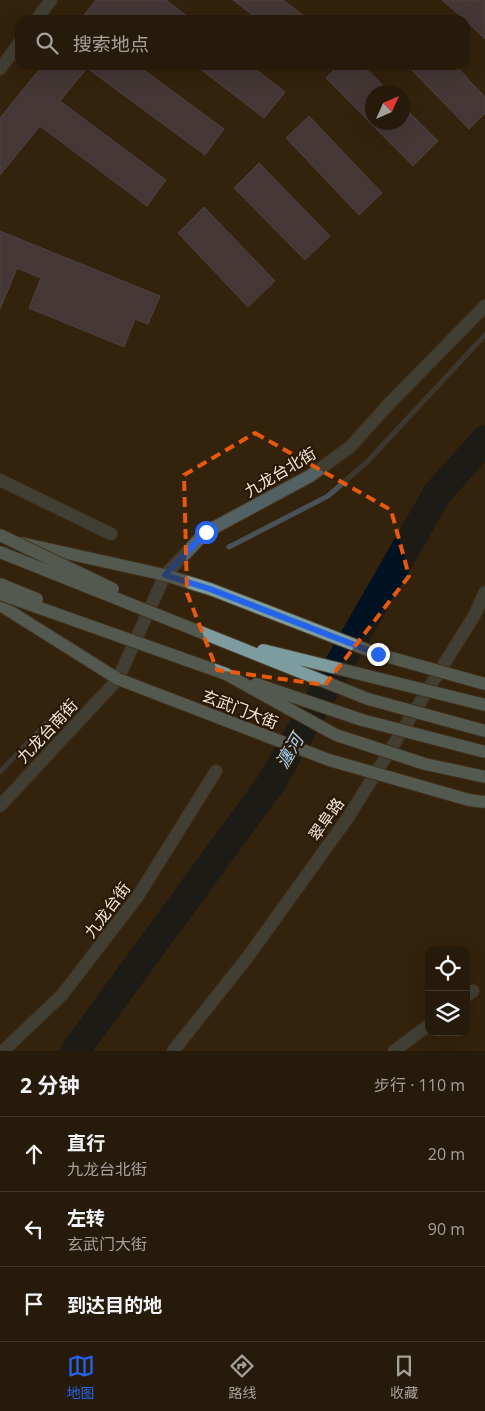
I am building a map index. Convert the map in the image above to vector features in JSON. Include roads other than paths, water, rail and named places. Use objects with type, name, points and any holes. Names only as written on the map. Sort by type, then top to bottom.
[{"type":"main road","points":[[0,536],[165,575],[210,589],[378,654],[485,684]]},
{"type":"main road","points":[[0,536],[222,640],[485,705]]},
{"type":"main road","points":[[0,552],[368,700],[485,731]]},
{"type":"main road","name":"玄武门大街","points":[[0,584],[82,619],[226,674],[336,736],[425,764],[485,777]]},
{"type":"main road","name":"玄武门大街","points":[[0,594],[362,720],[485,752]]},
{"type":"main road","name":"玄武门大街","points":[[0,606],[118,679],[329,760],[470,800],[485,802]]},
{"type":"street","points":[[40,15],[51,0]]},
{"type":"street","points":[[0,69],[15,49]]},
{"type":"street","name":"九龙台北街","points":[[118,679],[165,575],[206,532],[310,476],[350,447],[388,405],[485,306]]},
{"type":"street","points":[[0,480],[111,534]]},
{"type":"street","name":"翠阜路","points":[[173,1051],[247,958],[347,819],[474,616],[485,592]]},
{"type":"street","name":"九龙台南街","points":[[0,806],[118,679]]},
{"type":"street","name":"九龙台街","points":[[3,1051],[62,995],[138,896],[216,771]]},
{"type":"street","points":[[394,1051],[425,1028]]},
{"type":"waterway","points":[[229,547],[328,496],[367,462],[485,335]]},
{"type":"waterway","name":"瀍河","points":[[75,1051],[271,783],[437,494],[485,440]]},
{"type":"waterway","points":[[0,772],[56,713]]}]
